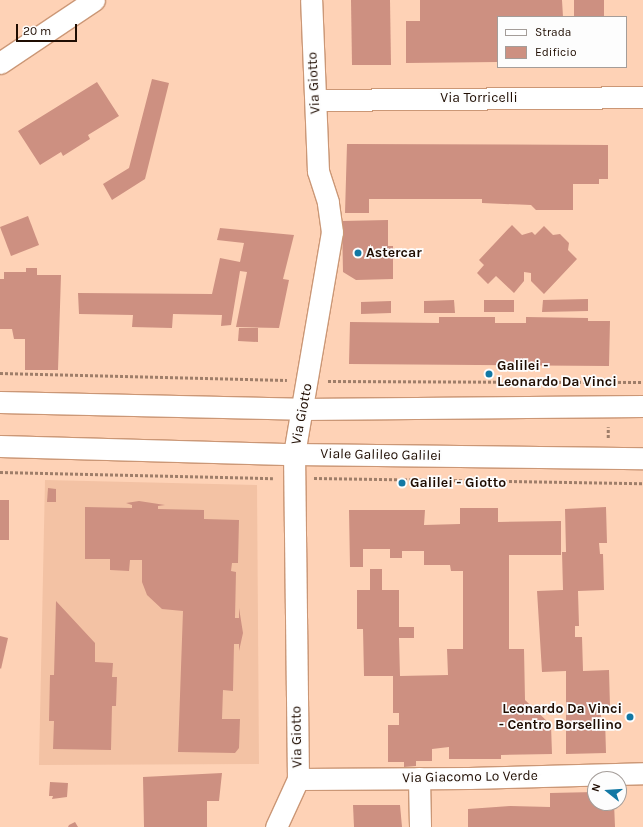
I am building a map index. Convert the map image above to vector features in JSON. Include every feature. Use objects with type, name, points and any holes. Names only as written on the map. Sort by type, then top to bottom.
[{"type":"street","points":[[0,63],[94,0]]},
{"type":"street","name":"Via Giotto","points":[[276,827],[298,779],[294,454],[332,232],[328,202],[318,171],[311,0]]},
{"type":"street","name":"Via Torricelli","points":[[316,100],[643,97]]},
{"type":"street","points":[[0,402],[301,409],[643,406]]},
{"type":"street","name":"Viale Galileo Galilei","points":[[0,446],[294,454],[643,458]]},
{"type":"street","name":"Via Giacomo Lo Verde","points":[[298,779],[643,774]]},
{"type":"street","points":[[419,778],[420,827]]},
{"type":"path","points":[[0,373],[291,380]]},
{"type":"path","points":[[323,381],[643,382]]},
{"type":"path","points":[[608,482],[609,383]]},
{"type":"path","points":[[0,472],[263,478]]},
{"type":"path","points":[[329,478],[643,483]]},
{"type":"shaded area","points":[[45,480],[257,485],[259,764],[39,765]]},
{"type":"building","points":[[351,0],[390,0],[391,65],[352,65]]},
{"type":"building","points":[[420,0],[562,0],[563,16],[497,16],[497,62],[406,63],[406,21],[420,21]]},
{"type":"building","points":[[574,0],[604,0],[604,16],[574,16]]},
{"type":"building","points":[[152,79],[169,83],[145,179],[112,200],[103,184],[129,168]]},
{"type":"building","points":[[97,82],[119,116],[88,135],[90,139],[63,156],[61,152],[40,165],[18,131]]},
{"type":"building","points":[[347,144],[608,145],[608,179],[599,179],[599,184],[573,184],[573,210],[536,210],[531,205],[482,203],[482,199],[369,199],[369,213],[345,213]]},
{"type":"building","points":[[28,216],[39,245],[11,256],[0,227]]},
{"type":"building","points":[[388,220],[388,246],[393,246],[393,279],[356,280],[343,272],[342,221]]},
{"type":"building","points":[[512,225],[522,235],[532,232],[535,235],[544,226],[553,235],[560,234],[569,243],[568,250],[577,259],[544,294],[531,281],[531,273],[524,272],[524,281],[514,293],[496,276],[488,284],[477,273],[484,265],[479,260]]},
{"type":"building","points":[[220,228],[294,235],[283,279],[289,280],[279,328],[236,327],[247,272],[240,271],[231,325],[221,326],[222,315],[173,314],[172,328],[132,327],[133,315],[79,314],[78,293],[212,294],[220,258],[240,262],[244,243],[217,240]]},
{"type":"building","points":[[26,268],[37,268],[37,275],[61,275],[58,370],[25,370],[25,339],[14,339],[12,329],[0,329],[0,279],[4,279],[4,272],[26,272]]},
{"type":"building","points":[[588,299],[588,311],[542,312],[543,300]]},
{"type":"building","points":[[454,300],[455,313],[424,313],[424,301]]},
{"type":"building","points":[[484,300],[514,300],[514,312],[484,312]]},
{"type":"building","points":[[391,301],[391,313],[361,314],[361,302]]},
{"type":"building","points":[[439,317],[495,317],[495,323],[526,323],[526,317],[588,318],[588,321],[610,321],[609,366],[349,364],[350,322],[439,323]]},
{"type":"building","points":[[239,328],[258,328],[258,342],[238,341]]},
{"type":"building","points":[[48,488],[56,489],[56,502],[47,502]]},
{"type":"building","points":[[0,500],[9,500],[9,540],[0,540]]},
{"type":"building","points":[[139,501],[165,505],[158,506],[158,509],[204,510],[204,519],[239,520],[238,563],[232,563],[231,571],[236,572],[235,618],[239,618],[239,608],[243,633],[239,651],[239,644],[234,644],[233,691],[223,690],[222,719],[240,719],[239,748],[235,753],[178,752],[183,611],[162,609],[147,595],[142,582],[142,560],[130,560],[129,571],[110,570],[110,559],[85,559],[85,507],[132,508],[132,505],[126,503]]},
{"type":"building","points":[[606,507],[607,543],[599,543],[600,554],[603,554],[604,590],[578,591],[579,626],[575,626],[575,637],[582,637],[583,671],[609,670],[610,707],[601,707],[601,719],[605,718],[606,753],[566,754],[566,671],[542,672],[537,591],[563,590],[562,552],[566,552],[565,509]]},
{"type":"building","points":[[460,508],[498,508],[498,522],[561,521],[561,555],[509,555],[509,649],[524,649],[525,700],[551,725],[552,754],[501,755],[501,759],[449,759],[449,747],[432,749],[432,761],[416,761],[416,766],[404,767],[404,762],[388,762],[388,725],[399,725],[399,713],[393,713],[393,676],[364,676],[363,629],[357,629],[357,590],[370,590],[370,569],[382,569],[382,590],[399,590],[399,627],[414,627],[414,638],[399,638],[400,676],[448,675],[447,649],[463,649],[463,571],[451,571],[450,565],[424,565],[424,551],[402,551],[402,558],[390,558],[390,549],[363,549],[363,567],[350,567],[349,510],[425,510],[424,525],[460,524]]},
{"type":"building","points":[[56,601],[95,643],[95,662],[113,663],[112,677],[117,677],[116,706],[112,706],[111,750],[53,749],[54,721],[49,721],[50,675],[54,675]]},
{"type":"building","points":[[0,636],[8,638],[1,669],[0,668]]},
{"type":"building","points":[[222,773],[219,801],[207,801],[207,827],[144,827],[143,777]]},
{"type":"building","points":[[50,782],[68,783],[67,797],[52,799],[53,796],[49,796]]},
{"type":"building","points":[[587,792],[587,811],[614,811],[615,827],[468,827],[468,809],[510,806],[550,807],[550,793]]},
{"type":"building","points":[[353,805],[400,805],[402,827],[354,827]]},
{"type":"building","points":[[75,822],[78,827],[68,827],[69,825]]},
{"type":"place","name":"Astercar","points":[[358,253]]},
{"type":"place","name":"Galilei - Leonardo Da Vinci","points":[[489,374]]},
{"type":"place","name":"Galilei - Giotto","points":[[402,483]]},
{"type":"place","name":"Leonardo Da Vinci - Centro Borsellino","points":[[630,717]]}]
